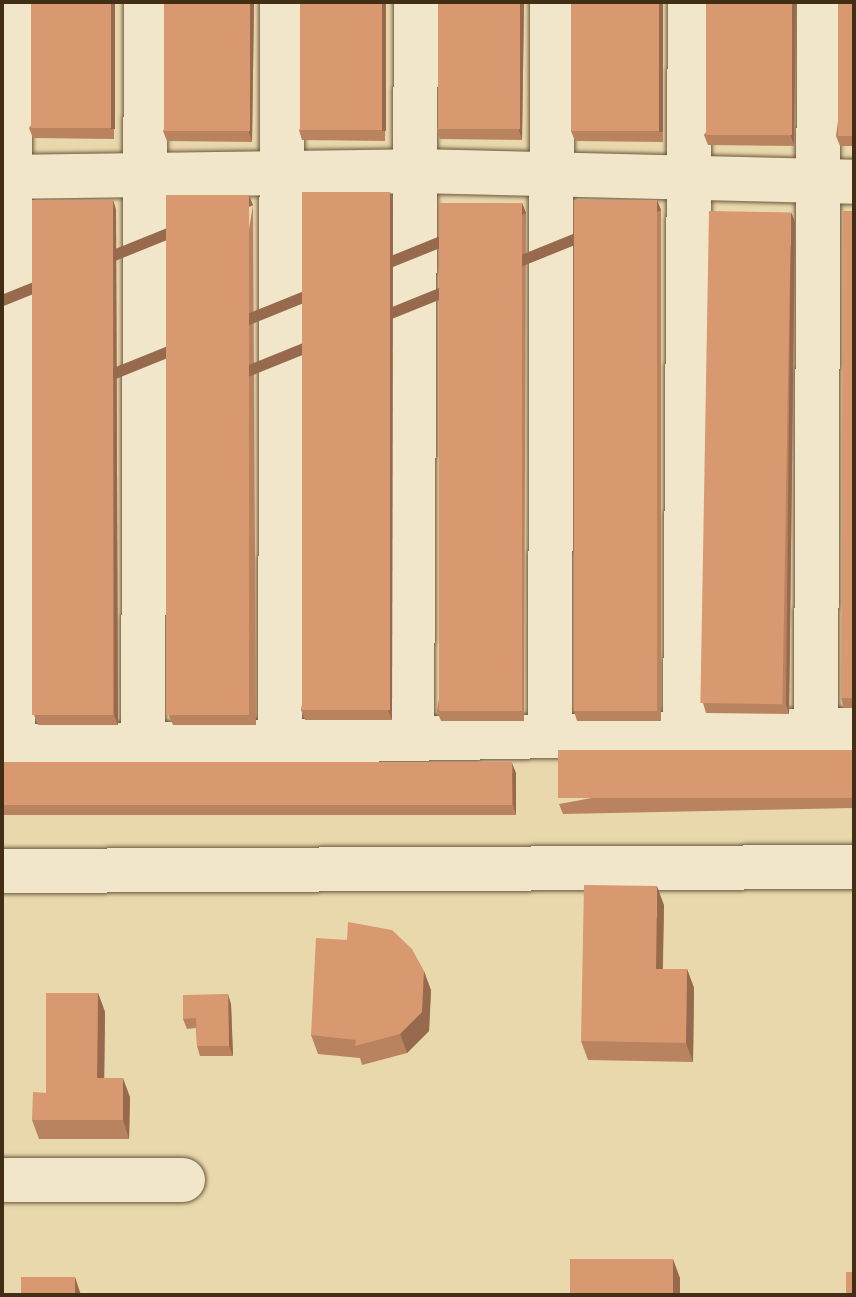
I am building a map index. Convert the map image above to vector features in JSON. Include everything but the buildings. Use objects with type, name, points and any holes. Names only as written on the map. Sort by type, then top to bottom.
[{"type":"street","points":[[9,2],[6,176],[8,747],[835,730],[836,182],[819,2]]},
{"type":"street","points":[[143,744],[146,2]]},
{"type":"street","points":[[280,741],[282,2]]},
{"type":"street","points":[[412,738],[416,2]]},
{"type":"street","points":[[550,736],[552,2]]},
{"type":"street","points":[[685,733],[690,2]]},
{"type":"street","points":[[6,176],[415,171],[836,182]]},
{"type":"street","points":[[2,871],[854,867]]},
{"type":"street","points":[[2,1180],[183,1180]]}]
